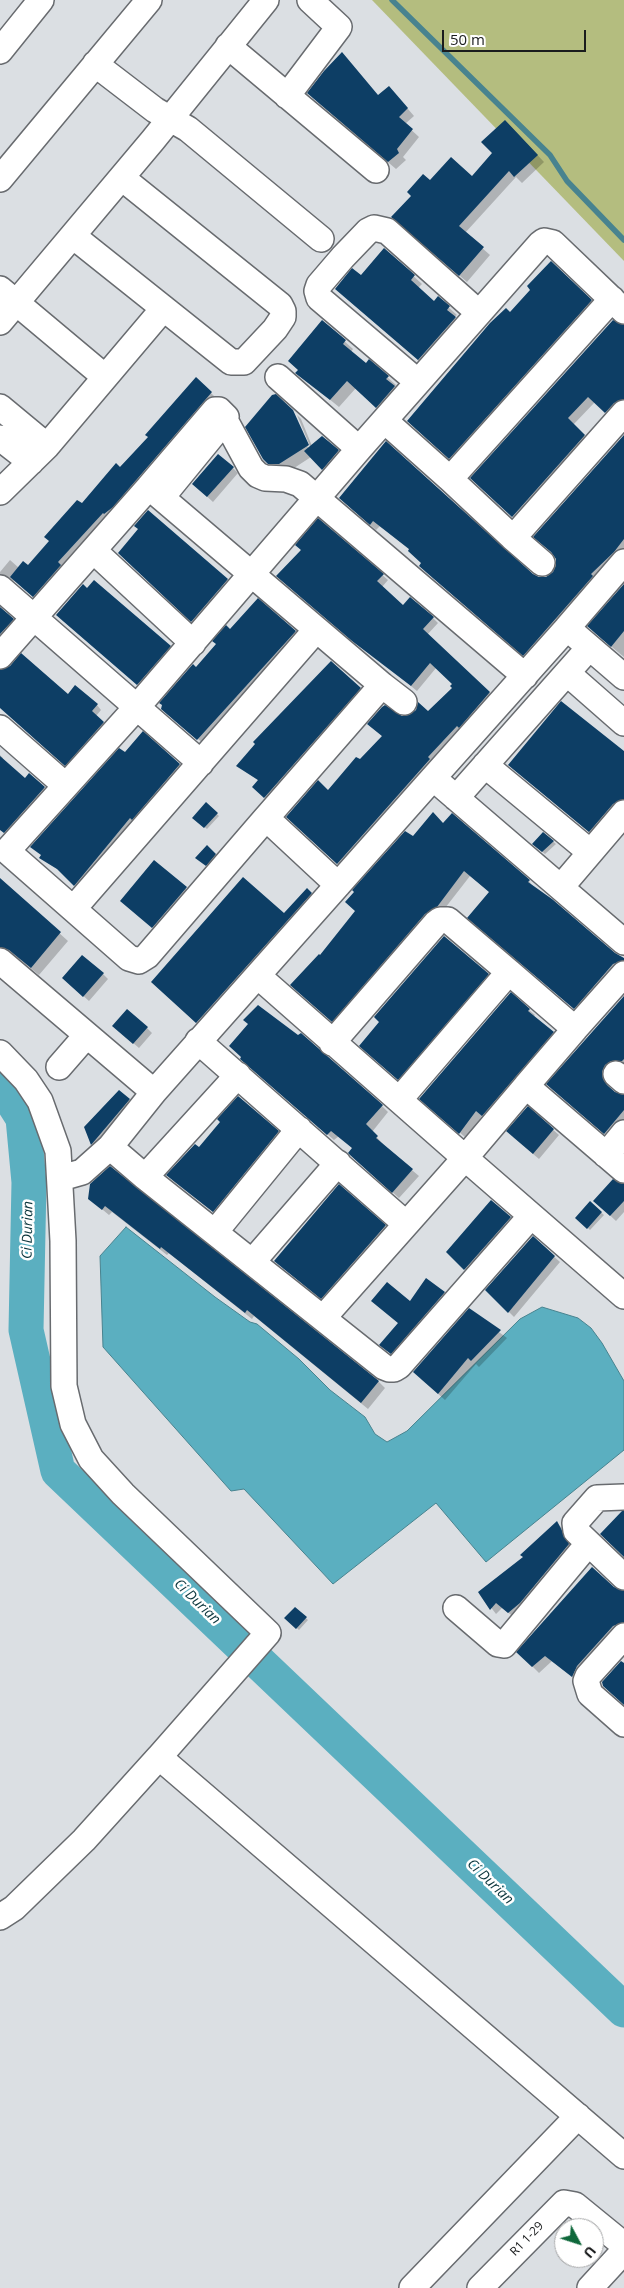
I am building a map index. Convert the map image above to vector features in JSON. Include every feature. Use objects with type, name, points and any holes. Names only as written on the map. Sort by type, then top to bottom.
[{"type":"street","points":[[0,51],[41,0]]},
{"type":"street","points":[[3,170],[149,0]]},
{"type":"street","points":[[0,322],[8,296],[73,236],[266,0]]},
{"type":"street","points":[[287,96],[339,27],[310,0]]},
{"type":"street","points":[[228,46],[376,170]]},
{"type":"street","points":[[96,64],[155,110],[188,130],[321,239]]},
{"type":"street","points":[[73,236],[231,362],[238,364],[244,362],[276,329],[283,317],[280,305],[122,178]]},
{"type":"street","points":[[418,382],[319,298],[317,291],[319,285],[343,258],[368,231],[374,228],[387,231],[479,314]]},
{"type":"street","points":[[382,685],[143,959],[138,961],[129,958],[74,908],[2,852],[137,707],[418,382],[544,241],[553,243],[618,305],[450,480]]},
{"type":"street","points":[[8,296],[106,376]]},
{"type":"street","points":[[0,492],[39,454],[163,309]]},
{"type":"street","points":[[278,377],[359,450]]},
{"type":"street","points":[[0,407],[39,454]]},
{"type":"street","points":[[0,656],[94,551],[156,492],[214,410],[219,410],[225,416],[225,420],[251,468],[265,478],[286,479],[300,484],[525,676]]},
{"type":"street","points":[[513,538],[624,413]]},
{"type":"street","points":[[386,421],[542,563]]},
{"type":"street","points":[[0,438],[39,454]]},
{"type":"street","points":[[156,492],[316,630],[404,702]]},
{"type":"street","points":[[94,551],[193,643]]},
{"type":"street","points":[[61,1178],[82,1172],[110,1147],[198,1041],[525,676],[624,562]]},
{"type":"street","points":[[0,588],[201,763]]},
{"type":"street","points":[[567,628],[624,677]]},
{"type":"street","points":[[74,908],[316,630]]},
{"type":"street","points":[[456,798],[590,648]]},
{"type":"street","points":[[567,673],[624,723]]},
{"type":"street","points":[[0,728],[66,785]]},
{"type":"street","points":[[485,765],[590,852]]},
{"type":"street","points":[[433,778],[624,942]]},
{"type":"street","points":[[560,887],[624,813]]},
{"type":"street","points":[[266,818],[338,885]]},
{"type":"street","points":[[332,1043],[440,920],[448,920],[575,1029]]},
{"type":"street","points":[[0,961],[154,1092]]},
{"type":"street","points":[[399,1100],[509,972]]},
{"type":"street","points":[[323,1318],[465,1158],[624,974]]},
{"type":"street","points":[[258,976],[332,1043],[624,1296]]},
{"type":"street","points":[[60,1067],[86,1036]]},
{"type":"street","points":[[198,1041],[406,1224]]},
{"type":"street","points":[[0,1053],[26,1080],[40,1101],[58,1151],[61,1178],[64,1386],[72,1424],[91,1459],[124,1494],[268,1633],[84,1840],[14,1908],[0,1917]]},
{"type":"street","points":[[145,1177],[238,1075]]},
{"type":"street","points":[[526,1086],[615,1162],[624,1133]]},
{"type":"street","points":[[215,1232],[299,1129]]},
{"type":"street","points":[[110,1147],[384,1367],[394,1369],[531,1216]]},
{"type":"street","points":[[253,1261],[338,1163]]},
{"type":"street","points":[[624,1497],[597,1498],[577,1519],[576,1531],[624,1577]]},
{"type":"street","points":[[456,1608],[498,1644],[504,1644],[588,1544]]},
{"type":"street","points":[[624,1636],[588,1676],[586,1682],[590,1694],[624,1724]]},
{"type":"street","points":[[158,1757],[624,2156]]},
{"type":"street","points":[[412,2288],[578,2116]]},
{"type":"street","name":"R1 1-29","points":[[480,2288],[564,2203],[575,2205],[624,2245]]},
{"type":"street","points":[[590,2288],[624,2251]]},
{"type":"green space","points":[[372,0],[624,0],[624,261]]},
{"type":"water","points":[[126,1227],[215,1297],[250,1322],[257,1324],[299,1359],[330,1390],[365,1417],[375,1434],[387,1442],[407,1431],[520,1319],[542,1307],[578,1318],[591,1328],[602,1343],[624,1381],[624,1450],[486,1562],[436,1503],[333,1584],[244,1489],[231,1491],[103,1347],[100,1256]]},
{"type":"building","points":[[342,52],[378,95],[389,86],[408,108],[399,117],[413,129],[397,149],[399,153],[388,162],[307,93]]},
{"type":"building","points":[[505,120],[538,155],[514,177],[509,171],[459,226],[484,247],[459,276],[391,217],[411,196],[407,192],[423,174],[430,180],[451,157],[472,176],[492,153],[481,142]]},
{"type":"building","points":[[384,248],[415,275],[411,280],[434,301],[438,296],[450,306],[447,310],[456,317],[418,360],[335,289],[352,268],[361,275]]},
{"type":"building","points":[[551,261],[592,300],[449,459],[407,421],[490,323],[506,308],[510,312],[530,290],[527,286]]},
{"type":"building","points":[[322,320],[346,340],[343,344],[366,363],[369,359],[389,376],[386,379],[395,386],[376,408],[347,381],[330,400],[295,373],[298,370],[288,361]]},
{"type":"building","points":[[613,320],[624,325],[624,399],[614,403],[605,413],[588,397],[568,418],[585,435],[512,517],[470,478]]},
{"type":"building","points":[[196,377],[212,392],[113,507],[103,513],[58,562],[61,565],[33,597],[10,577],[23,561],[28,565],[49,541],[44,537],[77,500],[82,503],[116,463],[120,467],[148,437],[145,435]]},
{"type":"building","points":[[276,394],[293,410],[309,445],[279,464],[268,464],[263,459],[245,427],[272,395]]},
{"type":"building","points":[[624,435],[624,539],[614,552],[591,574],[593,576],[523,656],[419,566],[421,563],[408,551],[409,549],[373,521],[370,525],[339,498],[386,441],[533,574],[539,577],[546,577],[553,572],[556,559],[551,552],[533,537]]},
{"type":"building","points":[[322,436],[339,450],[322,470],[304,451]]},
{"type":"building","points":[[218,454],[234,467],[207,497],[192,484]]},
{"type":"building","points":[[148,510],[228,579],[191,622],[118,553],[138,529],[134,526]]},
{"type":"building","points":[[318,518],[384,574],[377,581],[403,605],[410,597],[434,617],[423,629],[490,692],[459,728],[457,726],[428,757],[430,759],[337,864],[286,817],[318,780],[328,790],[356,757],[360,759],[382,736],[367,724],[382,707],[385,705],[402,716],[409,715],[416,710],[418,702],[428,711],[452,688],[450,686],[452,684],[430,663],[411,686],[352,641],[276,576],[301,550],[295,545]]},
{"type":"building","points":[[94,580],[171,646],[137,685],[56,615],[83,584],[87,588]]},
{"type":"building","points":[[624,584],[624,631],[611,647],[587,626]]},
{"type":"building","points":[[258,598],[296,631],[197,740],[161,709],[162,705],[159,703],[193,664],[196,667],[216,644],[212,641],[226,625],[230,629]]},
{"type":"building","points":[[0,607],[14,619],[0,634]]},
{"type":"building","points":[[21,653],[68,694],[75,685],[98,704],[92,711],[104,722],[65,766],[0,708],[0,670],[10,666]]},
{"type":"building","points":[[331,661],[361,688],[264,798],[252,787],[258,780],[236,766],[255,744],[253,742]]},
{"type":"building","points":[[561,701],[624,751],[624,799],[613,804],[589,832],[508,765]]},
{"type":"building","points":[[143,731],[180,764],[132,820],[130,818],[74,886],[57,869],[39,858],[41,855],[30,847],[119,748],[125,752]]},
{"type":"building","points":[[0,756],[25,778],[29,773],[45,787],[4,833],[0,830]]},
{"type":"building","points":[[206,802],[218,813],[204,828],[192,818]]},
{"type":"building","points":[[433,812],[443,823],[452,813],[530,880],[528,882],[552,899],[615,953],[624,958],[624,960],[613,964],[574,1009],[467,918],[489,892],[464,871],[437,907],[425,914],[332,1022],[290,985],[320,955],[355,911],[345,902],[354,892],[352,890],[405,831],[413,836]]},
{"type":"building","points":[[543,832],[554,841],[542,852],[532,844]]},
{"type":"building","points":[[207,845],[216,854],[206,866],[195,858]]},
{"type":"building","points":[[154,860],[187,887],[152,928],[120,901]]},
{"type":"building","points":[[243,877],[284,913],[307,888],[312,893],[196,1023],[151,982]]},
{"type":"building","points":[[0,878],[61,932],[31,968],[9,950],[0,947]]},
{"type":"building","points":[[444,936],[489,974],[398,1080],[359,1046],[379,1022],[374,1017]]},
{"type":"building","points":[[82,955],[104,973],[83,997],[62,978]]},
{"type":"building","points":[[511,992],[530,1009],[528,1011],[554,1032],[482,1116],[476,1111],[459,1134],[419,1099]]},
{"type":"building","points":[[624,996],[624,1059],[622,1061],[611,1061],[605,1065],[602,1072],[603,1079],[607,1085],[615,1092],[624,1095],[624,1110],[604,1134],[546,1084]]},
{"type":"building","points":[[258,1005],[298,1035],[301,1033],[383,1105],[366,1124],[378,1136],[376,1138],[413,1169],[392,1193],[348,1153],[352,1148],[331,1131],[327,1135],[240,1059],[241,1057],[229,1046],[248,1024],[243,1020]]},
{"type":"building","points":[[127,1009],[148,1027],[133,1044],[112,1026]]},
{"type":"building","points":[[119,1090],[130,1099],[91,1145],[84,1127]]},
{"type":"building","points":[[238,1096],[279,1131],[213,1212],[166,1175],[195,1144],[199,1147],[220,1122],[217,1119]]},
{"type":"building","points":[[528,1106],[554,1129],[533,1154],[506,1131]]},
{"type":"building","points":[[110,1166],[379,1381],[361,1403],[247,1310],[245,1313],[105,1206],[102,1210],[88,1199],[90,1184]]},
{"type":"building","points":[[613,1179],[624,1184],[624,1201],[610,1216],[593,1201]]},
{"type":"building","points":[[339,1184],[386,1225],[321,1299],[274,1261]]},
{"type":"building","points":[[491,1200],[511,1217],[464,1270],[446,1252]]},
{"type":"building","points":[[590,1201],[602,1212],[587,1229],[575,1218]]},
{"type":"building","points":[[533,1236],[555,1256],[508,1313],[485,1290]]},
{"type":"building","points":[[426,1278],[445,1292],[391,1354],[379,1345],[398,1323],[371,1301],[387,1282],[410,1301]]},
{"type":"building","points":[[469,1308],[501,1330],[471,1361],[468,1358],[438,1394],[413,1372]]},
{"type":"building","points":[[624,1511],[624,1557],[600,1534]]},
{"type":"building","points":[[557,1521],[569,1544],[520,1603],[508,1613],[496,1603],[490,1610],[478,1592],[523,1557],[520,1555]]},
{"type":"building","points":[[592,1567],[614,1587],[624,1591],[624,1622],[613,1626],[577,1666],[572,1677],[545,1656],[532,1667],[516,1652]]},
{"type":"building","points":[[295,1607],[307,1617],[296,1629],[284,1618]]},
{"type":"building","points":[[621,1661],[624,1663],[624,1705],[603,1686],[602,1682]]},
{"type":"waterway","points":[[392,0],[550,155],[567,181],[624,240]]},
{"type":"waterway","name":"Ci Durian","points":[[0,1082],[23,1118],[29,1182],[26,1330],[58,1471],[624,2010]]}]
